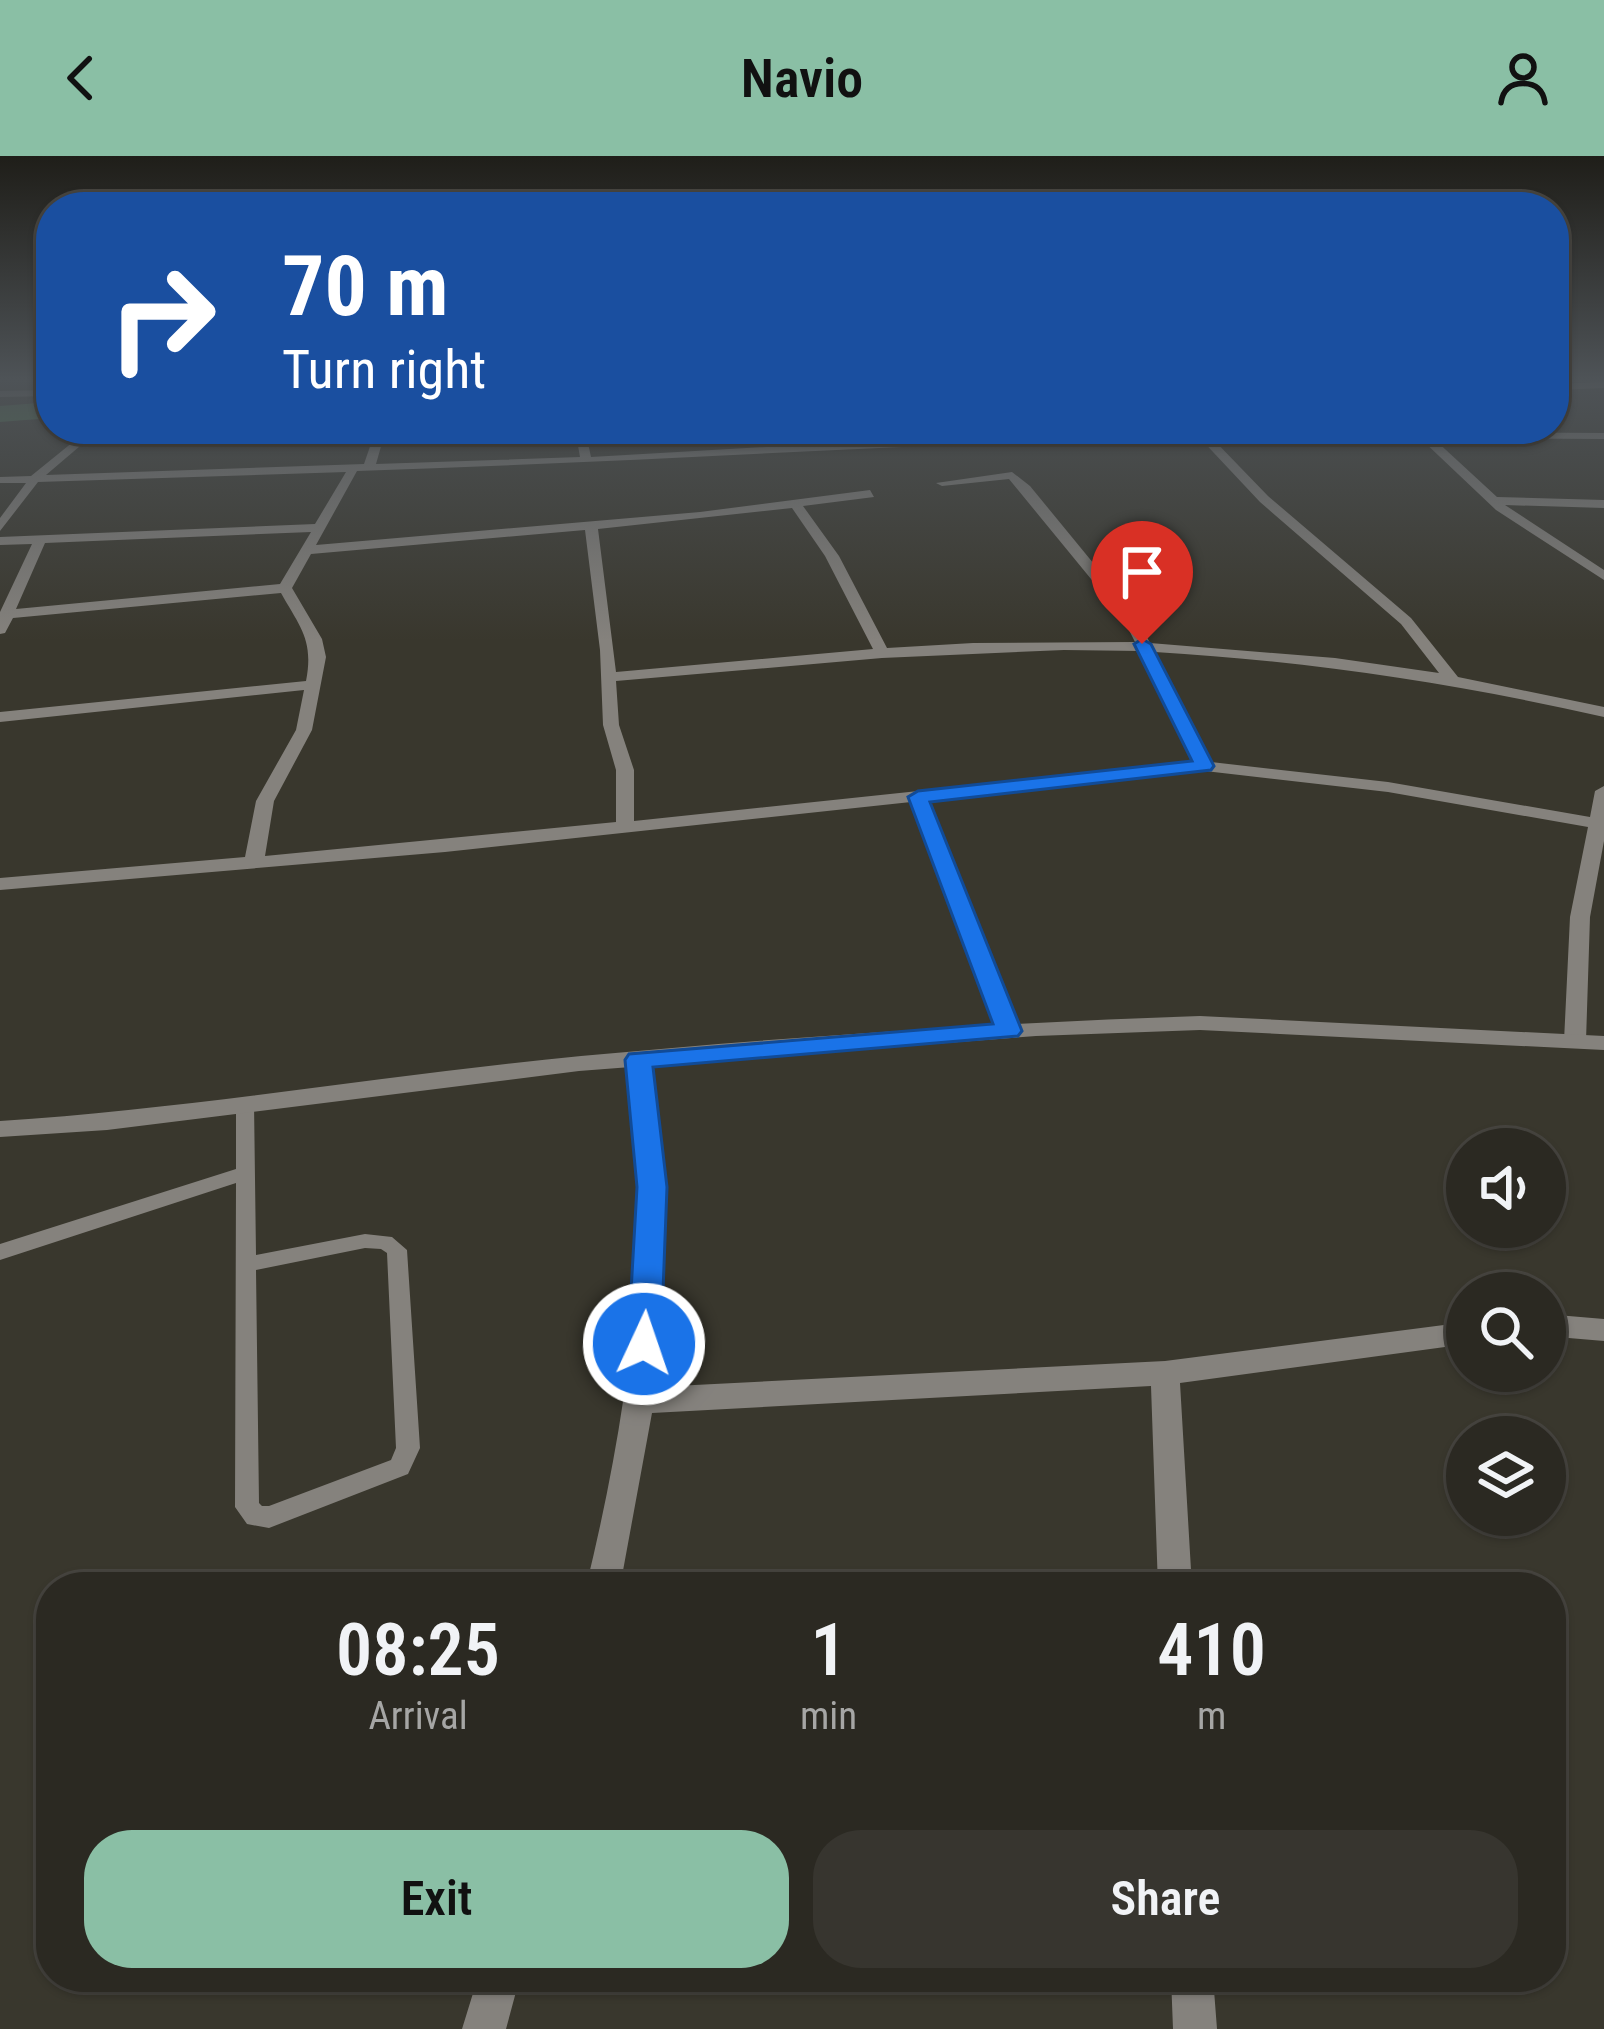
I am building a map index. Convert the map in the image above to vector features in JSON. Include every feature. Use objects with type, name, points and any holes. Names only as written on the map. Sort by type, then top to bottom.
[{"type":"street","points":[[0,527],[35,478],[49,466]]},
{"type":"street","points":[[0,480],[426,466]]},
{"type":"street","points":[[1233,466],[1264,499],[1406,621],[1452,679]]},
{"type":"street","points":[[1457,466],[1494,501],[1599,570]]},
{"type":"street","points":[[285,588],[319,528],[361,469]]},
{"type":"street","points":[[942,483],[1012,475],[1130,616],[1204,766]]},
{"type":"street","points":[[308,550],[797,506],[870,494]]},
{"type":"street","points":[[1494,501],[1604,504]]},
{"type":"street","points":[[797,506],[823,540],[882,653]]},
{"type":"street","points":[[591,526],[610,677],[611,725],[625,770],[625,827]]},
{"type":"street","points":[[0,541],[319,528]]},
{"type":"street","points":[[3,622],[39,542]]},
{"type":"street","points":[[3,622],[285,588]]},
{"type":"street","points":[[254,862],[265,801],[297,748],[310,706],[317,657],[315,639],[285,588]]},
{"type":"street","points":[[610,677],[1002,644],[1142,644],[1219,649],[1452,679],[1604,712]]},
{"type":"street","points":[[0,716],[310,685]]},
{"type":"street","points":[[0,884],[625,827],[1204,766],[1388,787],[1594,824]]},
{"type":"street","points":[[1575,1041],[1580,917],[1594,824],[1604,791]]},
{"type":"street","points":[[918,797],[1009,1031]]},
{"type":"street","points":[[0,1129],[107,1122],[639,1060],[1009,1031],[1200,1023],[1604,1043]]},
{"type":"street","points":[[607,1572],[619,1522],[644,1344],[652,1187],[639,1060]]},
{"type":"street","points":[[1566,1327],[1604,1330]]},
{"type":"street","points":[[636,1401],[1165,1373],[1446,1336]]},
{"type":"street","points":[[1165,1373],[1173,1572]]},
{"type":"street","points":[[484,2029],[495,1992]]},
{"type":"street","points":[[1193,1992],[1195,2029]]},
{"type":"lane","points":[[244,1103],[245,1173],[245,1264],[247,1508],[256,1516],[268,1517],[400,1467],[408,1448],[397,1250],[385,1242],[365,1240],[245,1264]]},
{"type":"lane","points":[[0,1252],[245,1173]]},
{"type":"route","points":[[644,1344],[652,1187],[639,1060],[1009,1031],[918,797],[1204,766],[1142,644]]}]
